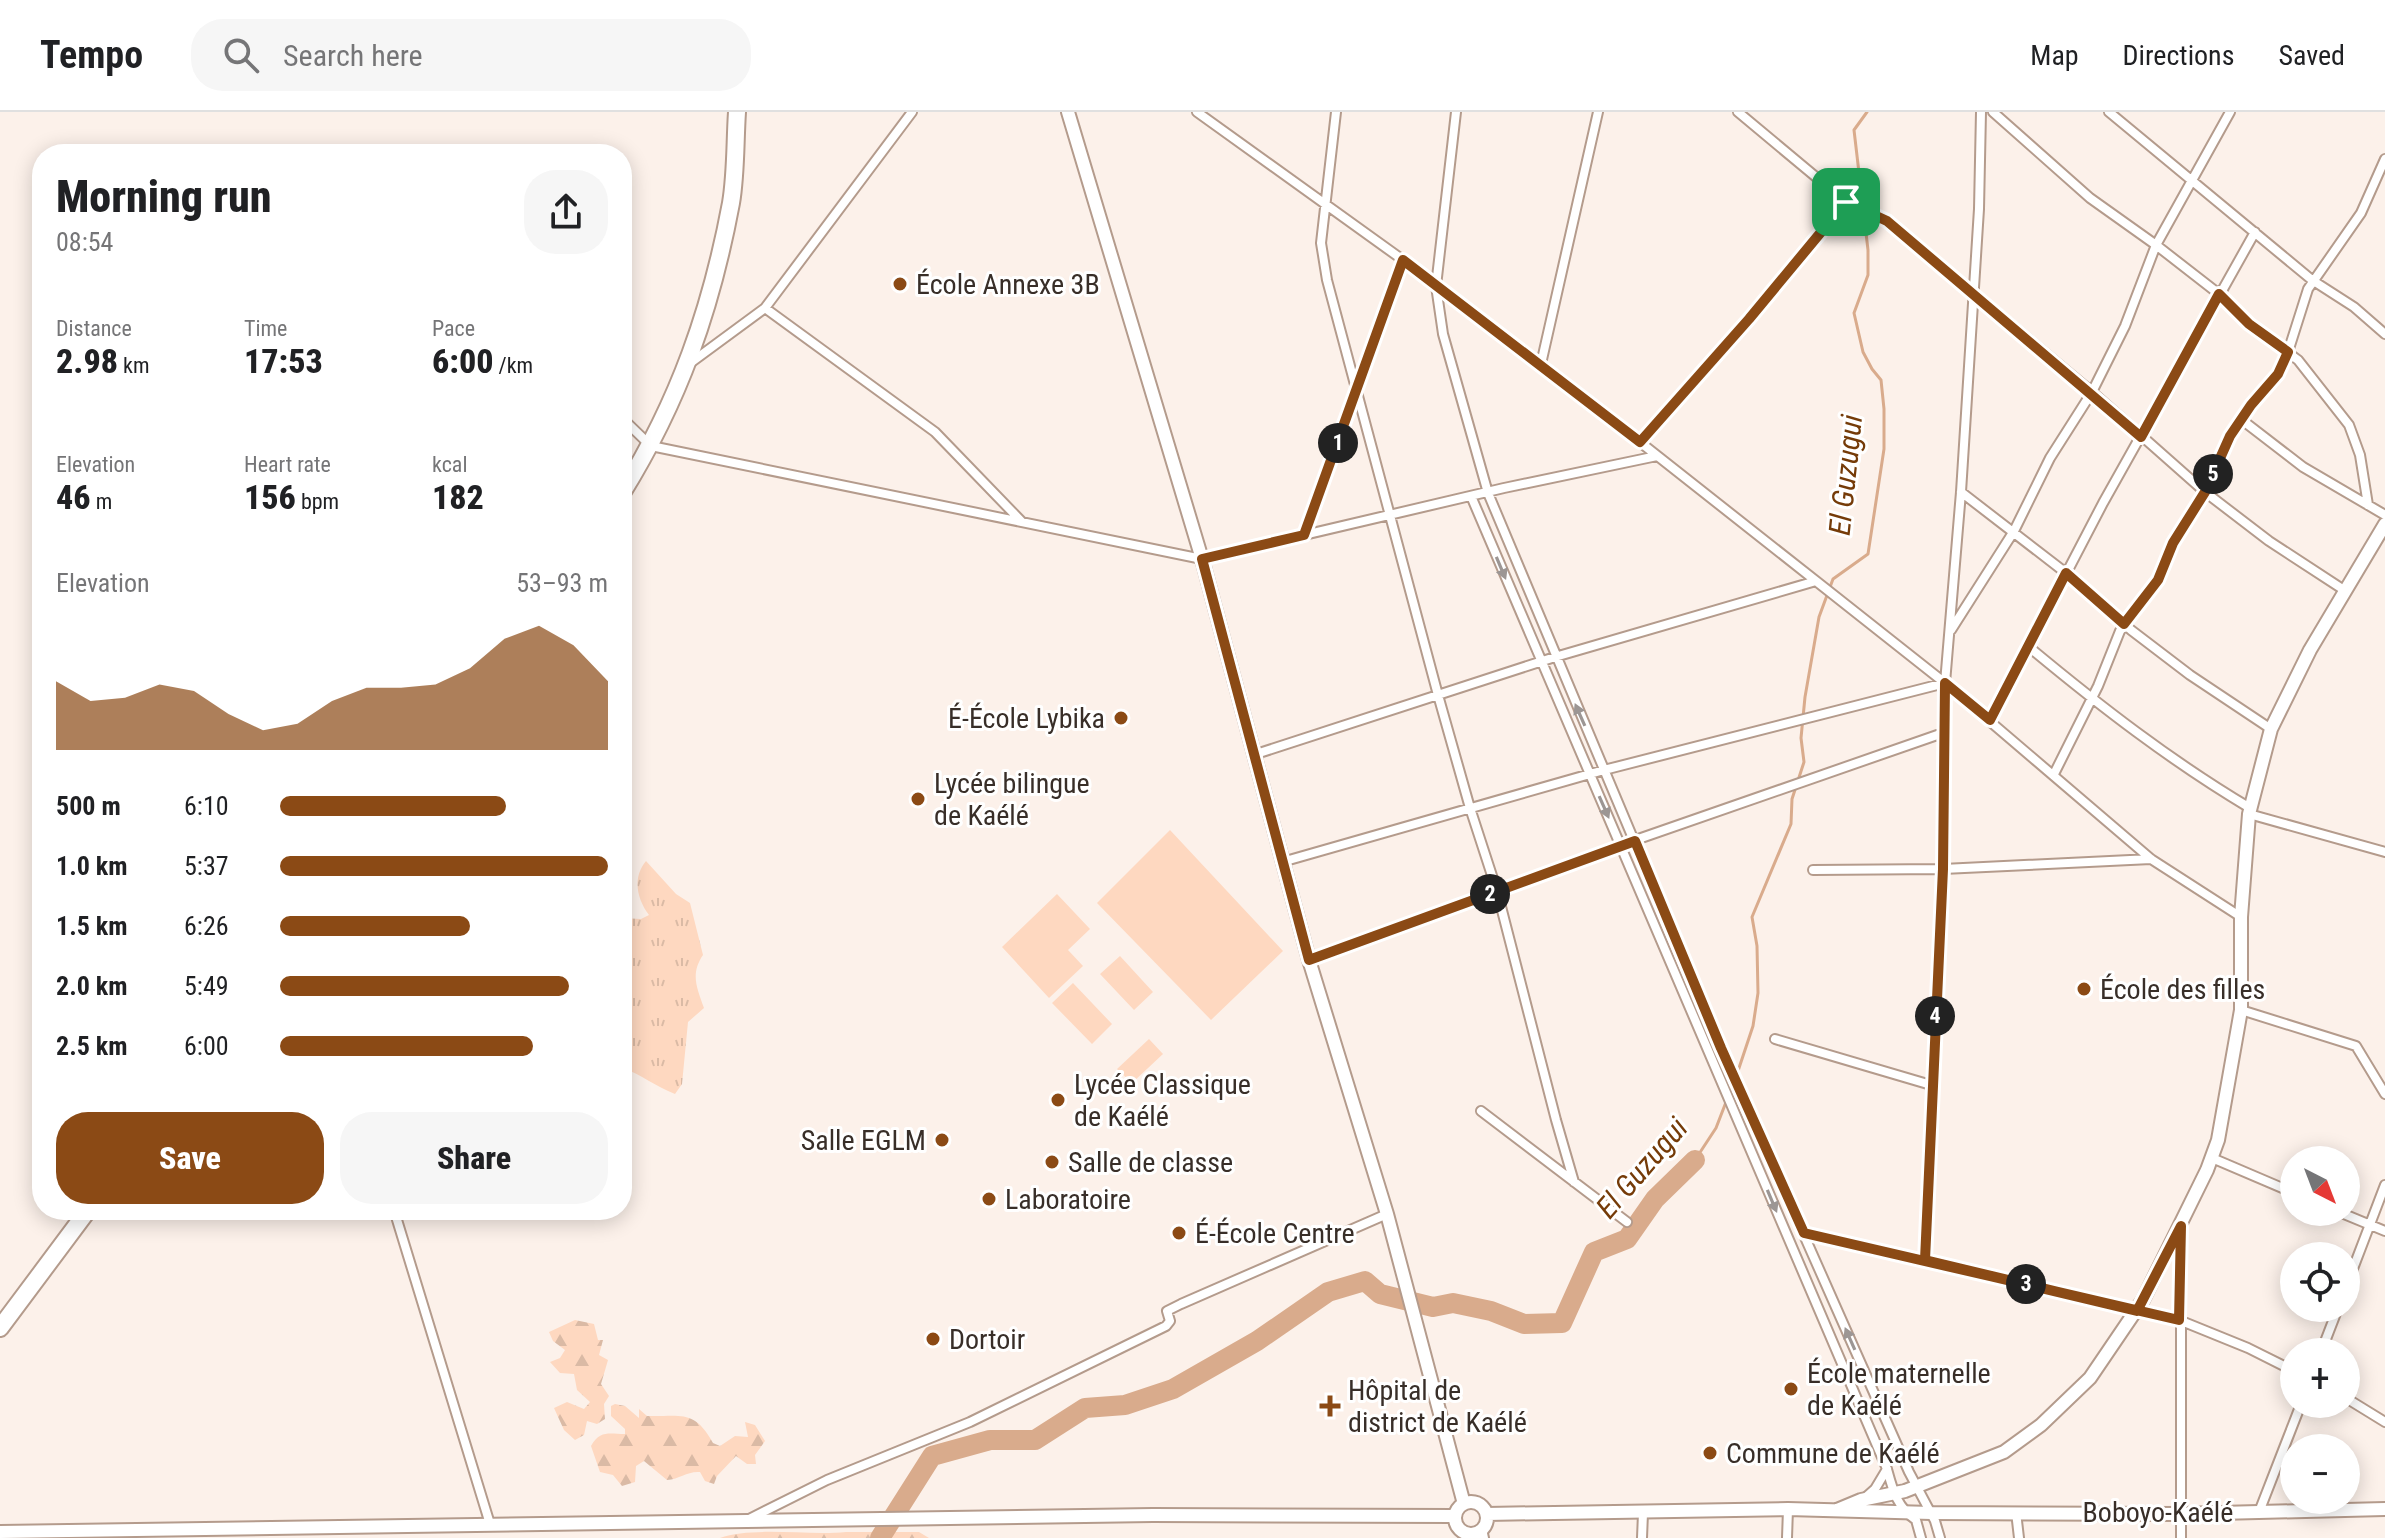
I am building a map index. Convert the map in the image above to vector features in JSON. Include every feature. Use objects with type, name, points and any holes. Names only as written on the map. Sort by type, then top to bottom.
[{"type":"highway","points":[[632,477],[651,446],[706,316],[732,201],[737,112]]},
{"type":"highway","points":[[0,1328],[81,1220]]},
{"type":"main road","points":[[1068,112],[1202,559],[1309,960],[1411,1303],[1464,1504],[1450,1538]]},
{"type":"main road","points":[[1837,1510],[1861,1500],[1894,1495],[1994,1458],[2032,1432],[2090,1378],[2137,1311],[2181,1226],[2218,1140],[2241,1010],[2241,917],[2250,811],[2271,729],[2344,590],[2385,524]]},
{"type":"main road","points":[[1464,1504],[1478,1503],[1487,1514]]},
{"type":"main road","points":[[1487,1514],[1788,1509],[1905,1512]]},
{"type":"main road","name":"Boboyo-Kaélé","points":[[1905,1512],[2180,1514],[2385,1509]]},
{"type":"main road","points":[[0,1532],[1153,1515],[1457,1522],[1470,1533],[1483,1534],[1487,1514]]},
{"type":"street","points":[[687,366],[765,308],[912,112]]},
{"type":"street","points":[[1197,112],[1541,364],[1945,683],[2151,859],[2241,917]]},
{"type":"street","points":[[1336,112],[1322,259],[1389,516],[1470,808],[1497,891],[1574,1182]]},
{"type":"street","points":[[1456,112],[1436,286],[1443,334],[1488,493],[1721,1048],[1940,1538]]},
{"type":"street","points":[[1541,364],[1598,112]]},
{"type":"street","points":[[1738,112],[1846,202],[1887,221],[2092,392],[2205,492],[2269,541],[2344,590]]},
{"type":"street","points":[[1925,1260],[1943,869],[1945,683],[1979,209],[1981,112]]},
{"type":"street","points":[[1993,112],[2090,198],[2219,294],[2249,324],[2298,360],[2349,425],[2360,455],[2368,505]]},
{"type":"street","points":[[2109,112],[2312,280],[2354,307],[2385,334]]},
{"type":"street","points":[[1948,634],[2014,531],[2050,458],[2092,392],[2125,326],[2156,245],[2230,112]]},
{"type":"street","points":[[2054,774],[2124,624],[2150,594],[2173,543],[2205,492],[2226,444],[2251,405],[2278,374],[2312,280],[2361,213],[2385,159]]},
{"type":"street","points":[[1640,442],[1749,319],[1846,202]]},
{"type":"street","points":[[1990,720],[2066,573],[2255,232]]},
{"type":"street","points":[[1304,535],[1403,260]]},
{"type":"street","points":[[765,308],[935,432],[1023,523]]},
{"type":"street","points":[[2242,420],[2303,467],[2385,515]]},
{"type":"street","points":[[632,428],[651,446],[1202,559],[1504,488],[1657,456]]},
{"type":"street","points":[[1961,492],[2014,531],[2190,675],[2271,729]]},
{"type":"street","points":[[1471,496],[1887,1469],[1894,1495],[1905,1512],[1916,1520],[1921,1538]]},
{"type":"street","points":[[1253,755],[1555,657],[1816,581]]},
{"type":"street","points":[[2029,647],[2091,699],[2250,811],[2385,852]]},
{"type":"street","points":[[1282,862],[1604,770],[1945,683]]},
{"type":"street","points":[[1309,960],[1621,845],[1943,733]]},
{"type":"street","points":[[1813,870],[1943,869],[2151,859]]},
{"type":"street","points":[[2241,1010],[2356,1046],[2385,1094]]},
{"type":"street","points":[[1775,1039],[1931,1085]]},
{"type":"street","points":[[1481,1111],[1627,1222]]},
{"type":"street","points":[[2212,1158],[2280,1187]]},
{"type":"street","points":[[2360,1251],[2385,1185]]},
{"type":"street","points":[[747,1520],[827,1480],[970,1422],[1168,1325],[1167,1311],[1181,1304],[1387,1214]]},
{"type":"street","points":[[397,1220],[490,1524]]},
{"type":"street","points":[[2360,1221],[2385,1231]]},
{"type":"street","points":[[2181,1226],[2181,1538]]},
{"type":"street","points":[[1804,1233],[2179,1320],[2280,1364]]},
{"type":"street","points":[[2360,1407],[2385,1422]]},
{"type":"street","points":[[2259,1512],[2296,1418]]},
{"type":"street","points":[[1861,1500],[1875,1489],[1887,1469]]},
{"type":"street","points":[[1787,1538],[1788,1509]]},
{"type":"street","points":[[2016,1512],[2019,1538]]},
{"type":"street","points":[[1642,1538],[1643,1513]]},
{"type":"green space","points":[[1170,830],[1283,951],[1211,1020],[1097,903]]},
{"type":"green space","points":[[646,861],[676,894],[690,903],[703,955],[696,975],[704,1008],[688,1022],[682,1084],[675,1094],[632,1072],[632,919],[649,915],[638,888]]},
{"type":"green space","points":[[1057,894],[1090,929],[1068,950],[1083,966],[1049,998],[1002,947]]},
{"type":"green space","points":[[1120,956],[1153,992],[1134,1010],[1100,974]]},
{"type":"green space","points":[[1073,983],[1112,1024],[1092,1044],[1052,1003]]},
{"type":"green space","points":[[1149,1039],[1163,1054],[1132,1083],[1117,1069]]},
{"type":"green space","points":[[575,1320],[594,1324],[598,1340],[603,1340],[599,1355],[608,1360],[601,1384],[609,1396],[604,1404],[605,1419],[597,1424],[587,1421],[584,1435],[575,1440],[564,1430],[554,1408],[567,1402],[584,1409],[590,1402],[577,1390],[574,1374],[560,1373],[550,1362],[560,1358],[565,1350],[553,1341],[549,1332]]},
{"type":"green space","points":[[611,1406],[625,1406],[639,1418],[639,1409],[647,1416],[686,1417],[700,1425],[713,1443],[720,1446],[735,1436],[748,1437],[745,1422],[755,1425],[765,1441],[755,1455],[756,1464],[747,1464],[736,1456],[717,1476],[714,1484],[705,1481],[700,1472],[667,1480],[644,1461],[636,1466],[635,1482],[622,1486],[613,1475],[600,1472],[591,1446],[601,1435],[625,1434],[625,1429],[611,1416]]},
{"type":"green space","points":[[764,1532],[919,1532],[929,1538],[720,1538]]},
{"type":"waterway","name":"El Guzugui","points":[[1736,1077],[1753,1026],[1758,993],[1757,946],[1752,917],[1791,824],[1792,799],[1804,762],[1801,738],[1805,697],[1819,617],[1833,579],[1868,554],[1884,449],[1881,380],[1863,352],[1854,313],[1868,275],[1868,250],[1854,130],[1867,112]]},
{"type":"waterway","name":"El Guzugui","points":[[1695,1160],[1716,1128],[1733,1084]]},
{"type":"waterway","name":"El Guzugui","points":[[880,1538],[932,1456],[990,1440],[1035,1440],[1085,1408],[1125,1405],[1173,1389],[1257,1341],[1328,1292],[1365,1281],[1380,1294],[1433,1307],[1453,1303],[1491,1311],[1524,1324],[1562,1323],[1594,1252],[1627,1239],[1655,1199],[1695,1160]]},
{"type":"place","name":"École Annexe 3B","points":[[900,284]]},
{"type":"place","name":"É-École Lybika","points":[[1121,718]]},
{"type":"place","name":"Lycée bilingue de Kaélé","points":[[918,799]]},
{"type":"place","name":"École des filles","points":[[2084,989]]},
{"type":"place","name":"Lycée Classique de Kaélé","points":[[1058,1100]]},
{"type":"place","name":"Salle EGLM","points":[[942,1140]]},
{"type":"place","name":"Salle de classe","points":[[1052,1162]]},
{"type":"place","name":"Laboratoire","points":[[989,1199]]},
{"type":"place","name":"É-École Centre","points":[[1179,1233]]},
{"type":"place","name":"Dortoir","points":[[933,1339]]},
{"type":"place","name":"École maternelle de Kaélé","points":[[1791,1389]]},
{"type":"place","name":"Hôpital de district de Kaélé","points":[[1330,1406]]},
{"type":"place","name":"Commune de Kaélé","points":[[1710,1453]]},
{"type":"route","points":[[1846,202],[1749,319],[1640,442],[1403,260],[1304,535],[1202,559],[1309,960],[1635,841],[1721,1048],[1804,1233],[1925,1260],[2137,1311],[2179,1320],[2181,1226],[2137,1311],[2031,1286],[1925,1260],[1943,869],[1945,683],[1990,720],[2066,573],[2124,624],[2150,594],[2173,543],[2205,492],[2230,436],[2278,374],[2288,352],[2249,324],[2219,294],[2141,437],[2092,392],[1887,221],[1846,202]]}]
